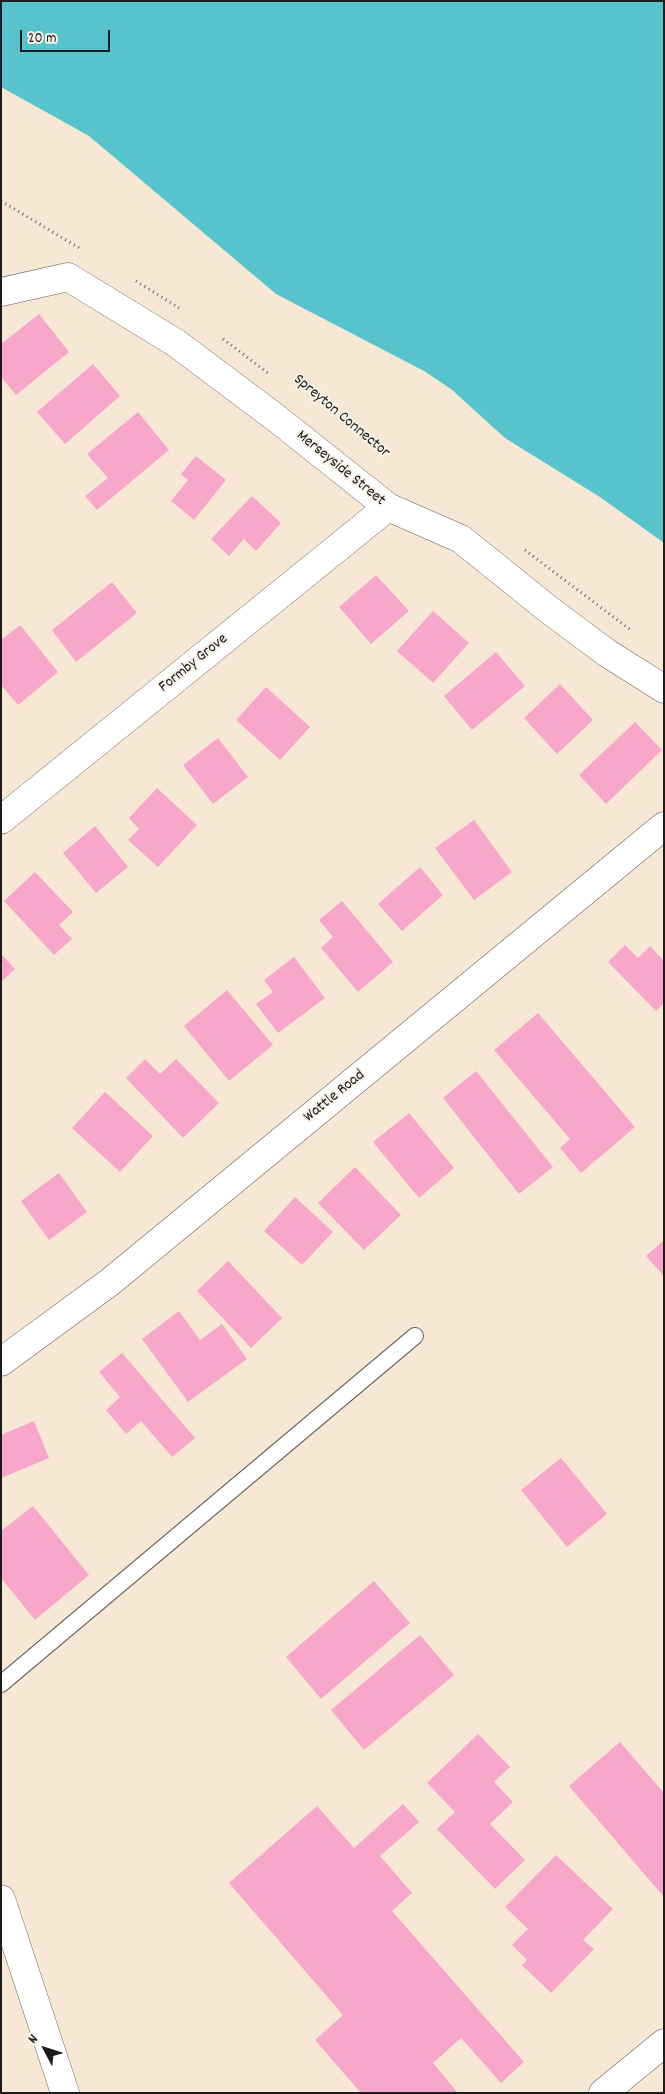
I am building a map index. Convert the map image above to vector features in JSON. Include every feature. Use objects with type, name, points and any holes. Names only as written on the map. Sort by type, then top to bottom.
[{"type":"street","name":"Merseyside Street","points":[[1,292],[68,277],[176,343],[276,418],[388,507],[461,539],[548,609],[607,653],[664,689]]},
{"type":"street","name":"Formby Grove","points":[[1,820],[388,507]]},
{"type":"street","name":"Wattle Road","points":[[1,1362],[110,1282],[664,826]]},
{"type":"street","points":[[1,1900],[65,2093]]},
{"type":"street","points":[[603,2093],[664,2043]]},
{"type":"lane","points":[[1,1684],[415,1336]]},
{"type":"path","points":[[1,201],[83,250]]},
{"type":"path","points":[[134,280],[184,312]]},
{"type":"path","name":"Spreyton Connector","points":[[217,334],[273,376]]},
{"type":"path","points":[[518,544],[639,637]]},
{"type":"water","points":[[1,1],[664,1],[664,543],[600,497],[505,438],[451,389],[424,371],[276,294],[89,136],[1,87]]},
{"type":"building","points":[[39,314],[69,352],[16,395],[1,377],[1,344]]},
{"type":"building","points":[[93,364],[120,396],[65,444],[37,412]]},
{"type":"building","points":[[138,412],[169,450],[97,510],[85,496],[108,478],[87,454]]},
{"type":"building","points":[[196,456],[226,480],[194,520],[171,501],[188,480],[181,474]]},
{"type":"building","points":[[252,496],[281,523],[256,551],[244,539],[229,556],[211,539]]},
{"type":"building","points":[[376,575],[409,611],[371,644],[339,607]]},
{"type":"building","points":[[112,582],[137,613],[76,662],[52,630]]},
{"type":"building","points":[[433,611],[469,643],[433,683],[397,651]]},
{"type":"building","points":[[20,625],[58,672],[18,705],[1,685],[1,640]]},
{"type":"building","points":[[496,652],[525,686],[472,730],[444,696]]},
{"type":"building","points":[[560,684],[593,720],[557,754],[524,718]]},
{"type":"building","points":[[266,687],[310,727],[280,760],[236,720]]},
{"type":"building","points":[[635,722],[662,750],[606,804],[579,775]]},
{"type":"building","points":[[218,738],[248,777],[213,804],[183,765]]},
{"type":"building","points":[[157,788],[197,825],[158,867],[128,840],[139,829],[129,818]]},
{"type":"building","points":[[474,820],[512,872],[474,900],[435,848]]},
{"type":"building","points":[[95,826],[128,867],[96,893],[63,853]]},
{"type":"building","points":[[420,867],[443,895],[402,931],[378,904]]},
{"type":"building","points":[[35,872],[73,912],[59,925],[72,939],[54,955],[4,901]]},
{"type":"building","points":[[342,901],[393,962],[358,992],[321,948],[333,937],[319,920]]},
{"type":"building","points":[[625,945],[638,958],[650,946],[664,961],[664,1003],[656,1011],[608,962]]},
{"type":"building","points":[[1,954],[15,969],[1,982]]},
{"type":"building","points":[[294,957],[325,998],[278,1033],[256,1004],[273,992],[264,980]]},
{"type":"building","points":[[227,990],[273,1045],[229,1081],[184,1026]]},
{"type":"building","points":[[538,1013],[635,1127],[581,1173],[560,1148],[570,1139],[494,1050]]},
{"type":"building","points":[[145,1059],[160,1074],[176,1059],[219,1103],[183,1138],[126,1078]]},
{"type":"building","points":[[476,1071],[553,1167],[519,1194],[443,1098]]},
{"type":"building","points":[[105,1092],[153,1136],[120,1172],[72,1128]]},
{"type":"building","points":[[409,1113],[454,1168],[419,1198],[373,1142]]},
{"type":"building","points":[[355,1167],[401,1215],[364,1250],[318,1203]]},
{"type":"building","points":[[59,1173],[87,1212],[49,1240],[21,1201]]},
{"type":"building","points":[[295,1197],[333,1232],[302,1265],[264,1231]]},
{"type":"building","points":[[664,1240],[664,1276],[646,1256]]},
{"type":"building","points":[[228,1261],[282,1318],[251,1348],[197,1291]]},
{"type":"building","points":[[179,1311],[200,1340],[222,1324],[247,1359],[188,1402],[142,1339]]},
{"type":"building","points":[[122,1353],[195,1438],[172,1457],[141,1421],[126,1434],[106,1410],[120,1397],[99,1372]]},
{"type":"building","points":[[34,1421],[49,1458],[1,1478],[1,1435]]},
{"type":"building","points":[[561,1458],[607,1514],[567,1547],[521,1490]]},
{"type":"building","points":[[33,1506],[89,1575],[35,1620],[1,1578],[1,1531]]},
{"type":"building","points":[[374,1581],[410,1623],[321,1699],[286,1657]]},
{"type":"building","points":[[420,1635],[454,1675],[364,1750],[331,1710]]},
{"type":"building","points":[[478,1734],[510,1767],[494,1782],[513,1802],[490,1824],[525,1860],[495,1889],[437,1829],[455,1812],[427,1783]]},
{"type":"building","points":[[620,1742],[664,1793],[664,1897],[569,1786]]},
{"type":"building","points":[[403,1804],[419,1822],[380,1856],[412,1893],[392,1911],[524,2062],[501,2083],[461,2038],[433,2063],[458,2093],[361,2093],[315,2040],[343,2015],[229,1883],[317,1806],[354,1848]]},
{"type":"building","points":[[556,1855],[613,1909],[583,1940],[594,1949],[551,1993],[522,1965],[527,1960],[512,1945],[528,1929],[505,1907]]}]
